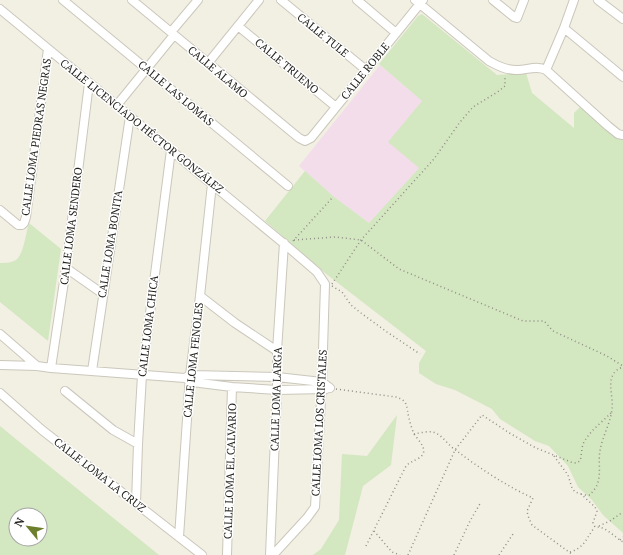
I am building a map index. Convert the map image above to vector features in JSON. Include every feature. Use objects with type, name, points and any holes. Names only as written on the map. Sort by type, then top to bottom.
[{"type":"street","name":"CALLE LAS LOMAS","points":[[63,0],[288,186]]},
{"type":"street","points":[[117,105],[147,69],[198,0]]},
{"type":"street","points":[[208,63],[259,0]]},
{"type":"street","name":"CALLE TULE","points":[[281,0],[366,70]]},
{"type":"street","points":[[357,0],[396,33]]},
{"type":"street","points":[[493,0],[517,18],[524,0]]},
{"type":"street","points":[[546,70],[574,0]]},
{"type":"street","points":[[598,0],[623,19]]},
{"type":"street","name":"CALLE ÁLAMO","points":[[134,1],[299,138],[305,141]]},
{"type":"street","points":[[419,1],[489,61],[504,68],[518,70],[541,67],[546,70],[608,126],[618,134],[623,135]]},
{"type":"street","name":"CALLE ROBLE","points":[[305,141],[310,138],[336,107],[396,33],[419,1]]},
{"type":"street","name":"CALLE LICENCIADO HÉCTOR GONZÁLEZ","points":[[0,9],[212,184],[289,243],[321,277]]},
{"type":"street","name":"CALLE TRUENO","points":[[238,26],[336,107]]},
{"type":"street","points":[[564,28],[623,77]]},
{"type":"street","name":"CALLE LOMA PIEDRAS NEGRAS","points":[[0,210],[16,223],[23,225],[26,218],[48,49]]},
{"type":"street","name":"CALLE LOMA SENDERO","points":[[51,368],[66,268],[89,83]]},
{"type":"street","name":"CALLE LOMA BONITA","points":[[92,371],[130,116]]},
{"type":"street","name":"CALLE LOMA CHICA","points":[[136,503],[142,375],[171,150]]},
{"type":"street","name":"CALLE LOMA FENOLES","points":[[179,537],[188,378],[200,296],[212,184]]},
{"type":"street","name":"CALLE LOMA LARGA","points":[[270,555],[277,390],[277,351],[289,243]]},
{"type":"street","points":[[66,268],[103,294]]},
{"type":"street","name":"CALLE LOMA LOS CRISTALES","points":[[273,555],[307,518],[315,507],[325,387],[325,284],[321,277]]},
{"type":"street","points":[[200,296],[277,351]]},
{"type":"street","points":[[0,334],[37,366]]},
{"type":"street","points":[[0,365],[37,366],[188,378],[277,377],[325,387]]},
{"type":"street","points":[[188,378],[204,385],[277,390],[325,387]]},
{"type":"street","name":"CALLE LOMA EL CALVARIO","points":[[227,555],[232,387]]},
{"type":"street","points":[[65,391],[113,430],[138,444]]},
{"type":"street","name":"CALLE LOMA LA CRUZ","points":[[0,393],[42,430],[202,555]]},
{"type":"path","points":[[420,354],[361,313],[351,305],[342,292],[331,285],[360,240],[434,159],[460,122],[473,107],[505,86],[504,68]]},
{"type":"path","points":[[289,243],[334,197]]},
{"type":"path","points":[[289,243],[335,237],[360,240],[399,269],[523,321],[544,322],[553,331],[607,356],[623,367],[615,372],[612,377],[610,388],[612,408],[600,452],[599,481],[590,495],[575,492],[572,488],[568,475],[553,455]]},
{"type":"path","points":[[325,387],[401,398],[407,406],[408,416],[414,434],[424,447],[421,457],[412,461],[406,466],[366,546]]},
{"type":"path","points":[[408,555],[455,450],[482,415],[536,448],[576,463],[580,461],[582,447],[585,441],[611,413]]},
{"type":"path","points":[[414,434],[429,432],[437,434],[455,450],[522,493],[533,498],[527,511],[532,525],[573,555]]},
{"type":"path","points":[[581,494],[595,507],[597,511],[593,523],[595,527]]},
{"type":"path","points":[[454,555],[481,502]]},
{"type":"path","points":[[570,552],[575,551],[582,546],[595,527],[610,521],[623,512]]},
{"type":"path","points":[[599,526],[623,542]]},
{"type":"path","points":[[373,531],[392,552],[400,555]]},
{"type":"path","points":[[500,555],[513,534]]},
{"type":"path","points":[[620,540],[623,537]]},
{"type":"shaded area","points":[[380,65],[422,101],[419,168],[369,223],[333,196],[299,166]]},
{"type":"green space","points":[[422,14],[497,75],[526,73],[532,93],[574,128],[574,113],[580,107],[607,131],[623,140],[623,533],[603,515],[592,500],[578,487],[568,466],[549,446],[535,441],[500,419],[492,409],[455,390],[436,384],[419,373],[419,363],[426,351],[325,273],[265,221],[305,171],[333,196],[369,223],[419,168],[388,142],[422,101],[379,64],[418,16]]},
{"type":"green space","points":[[29,223],[61,249],[48,341],[0,302],[0,263],[12,262],[19,257],[23,248]]},
{"type":"green space","points":[[397,415],[391,465],[363,486],[345,555],[313,555],[321,549],[339,520],[342,454],[367,456]]},
{"type":"green space","points":[[0,426],[159,555],[0,555]]}]
